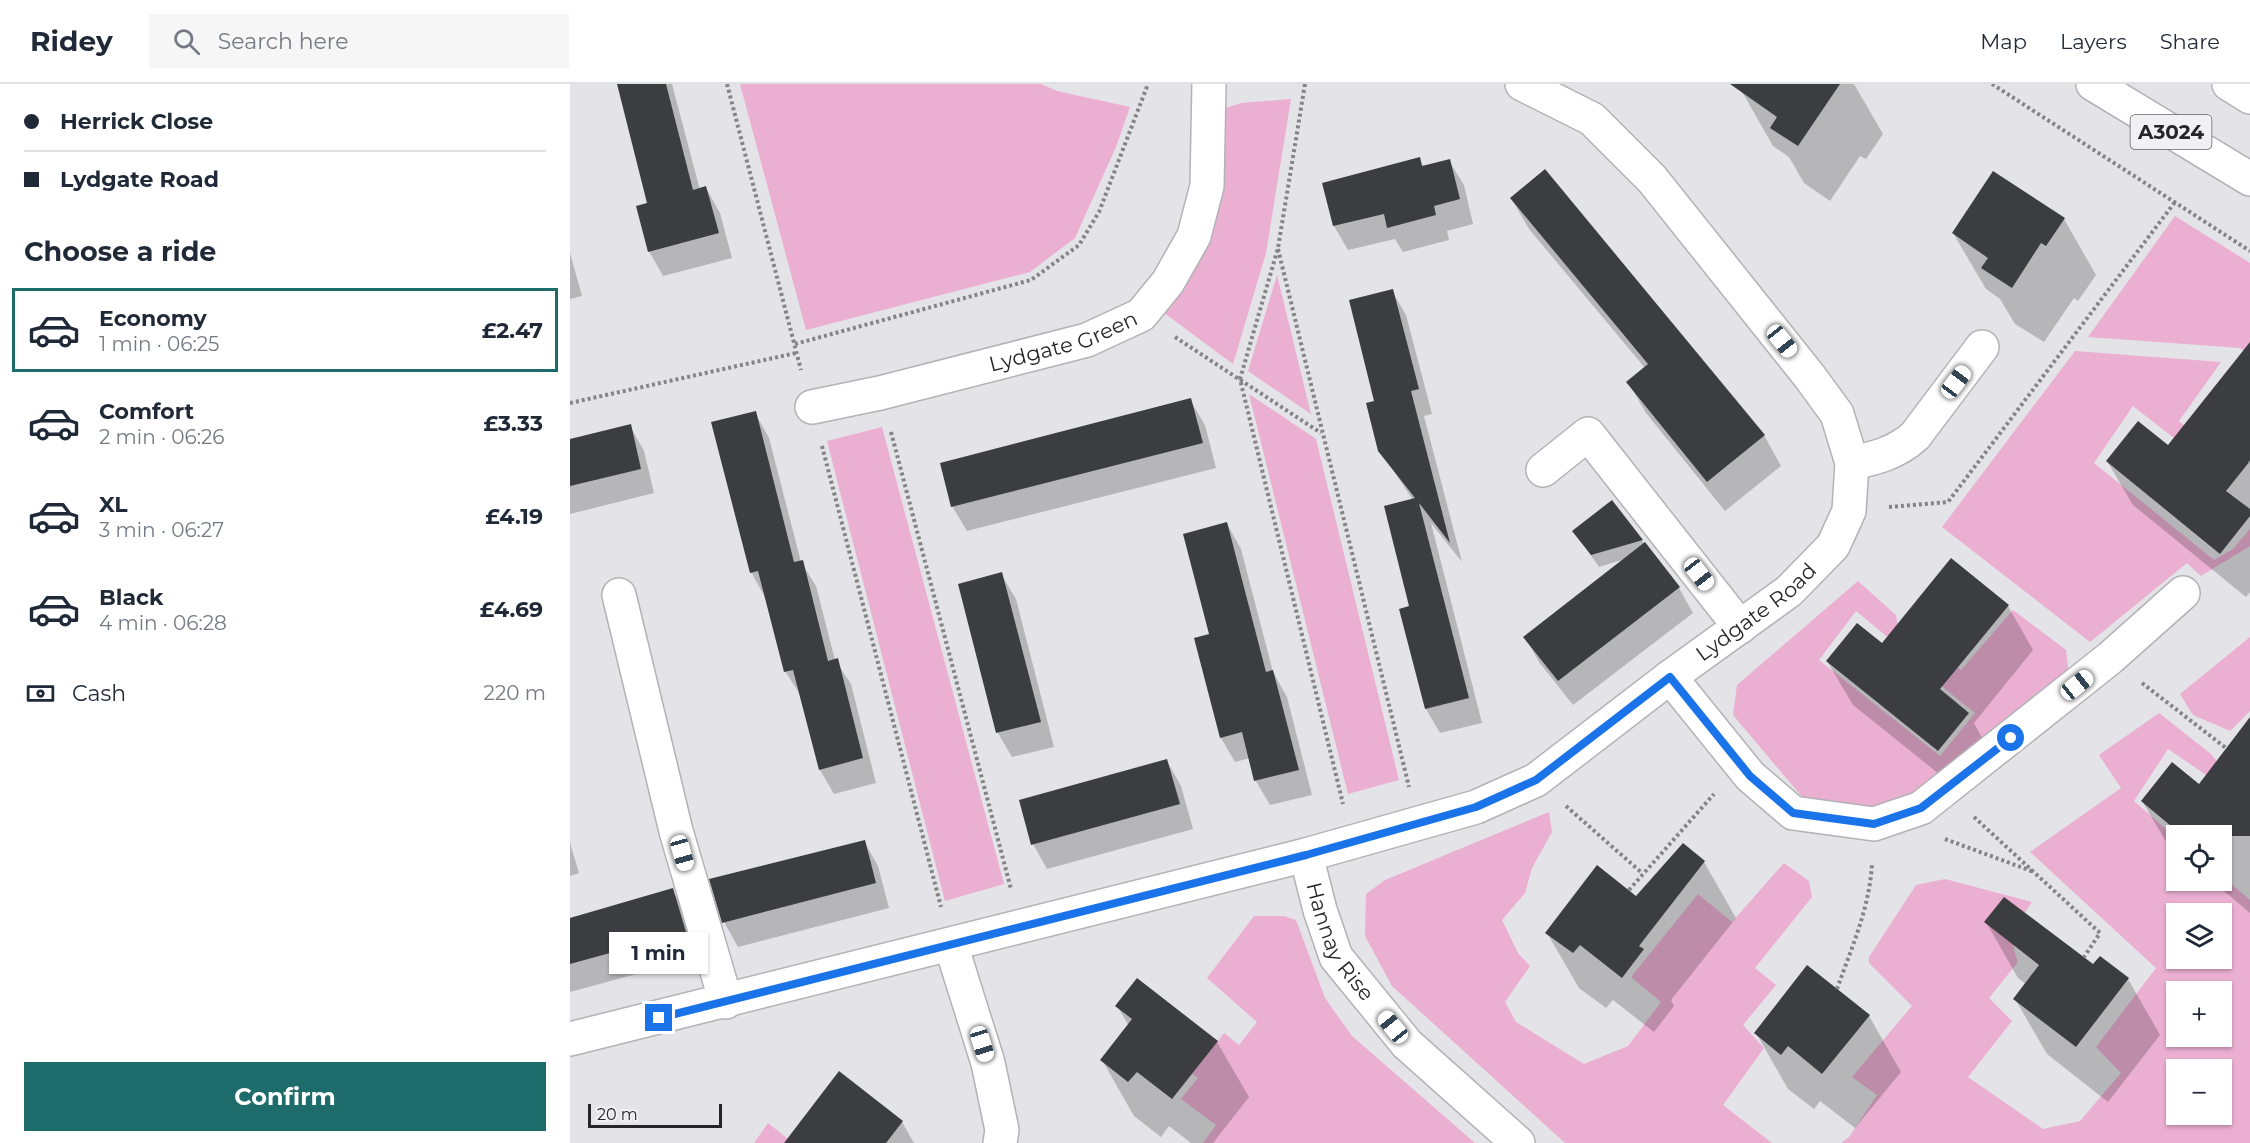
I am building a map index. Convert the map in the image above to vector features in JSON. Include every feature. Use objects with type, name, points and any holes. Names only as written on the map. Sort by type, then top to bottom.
[{"type":"street","name":"Lydgate Green","points":[[812,407],[880,393],[1087,340],[1141,315],[1168,282],[1194,236],[1207,186],[1209,84]]},
{"type":"street","name":"Lydgate Road","points":[[570,1039],[726,1002],[1306,855],[1476,807],[1536,780],[1670,677],[1789,591],[1833,546],[1849,511],[1852,462],[1837,414],[1652,179],[1592,119],[1522,84]]},
{"type":"street","name":"A3024","points":[[2093,84],[2250,178]]},
{"type":"street","points":[[2229,84],[2250,97]]},
{"type":"street","points":[[1852,462],[1876,458],[1904,446],[1915,436],[1982,347]]},
{"type":"street","points":[[1543,470],[1588,434],[1740,627]]},
{"type":"street","points":[[1670,677],[1741,765],[1793,813],[1883,821],[1921,808],[1945,790],[2110,658],[2183,593]]},
{"type":"street","points":[[619,595],[676,831],[726,1002]]},
{"type":"street","name":"Hannay Rise","points":[[1306,855],[1320,910],[1336,957],[1407,1044],[1518,1143]]},
{"type":"street","points":[[951,945],[988,1064],[1002,1130],[1000,1143]]},
{"type":"path","points":[[727,84],[951,945]]},
{"type":"path","points":[[795,344],[1031,280],[1079,245],[1100,212],[1148,84]]},
{"type":"path","points":[[1305,84],[1278,248],[1240,379],[1352,842]]},
{"type":"path","points":[[1992,84],[2250,251]]},
{"type":"path","points":[[1849,511],[1948,502],[2175,202]]},
{"type":"path","points":[[1278,248],[1418,825]]},
{"type":"path","points":[[1141,315],[1322,434]]},
{"type":"path","points":[[570,403],[796,353]]},
{"type":"path","points":[[880,393],[1021,927]]},
{"type":"path","points":[[2110,658],[2226,748]]},
{"type":"path","points":[[1629,890],[1741,765]]},
{"type":"path","points":[[1536,780],[1642,873]]},
{"type":"path","points":[[1945,790],[2100,933],[2084,957]]},
{"type":"path","points":[[1837,989],[1871,881],[1883,821],[2037,874]]},
{"type":"shaded area","points":[[740,84],[1041,84],[1057,91],[1130,107],[1116,147],[1075,238],[1030,272],[806,330]]},
{"type":"shaded area","points":[[1291,99],[1266,253],[1233,364],[1163,312],[1225,108],[1241,103]]},
{"type":"shaded area","points":[[2175,216],[2250,263],[2250,355],[2240,348],[2088,337]]},
{"type":"shaded area","points":[[1277,275],[1311,414],[1248,371]]},
{"type":"shaded area","points":[[2075,351],[2221,362],[2179,421],[2198,438],[2189,450],[2133,406],[2094,463],[2214,560],[2233,549],[2250,529],[2250,546],[2201,576],[2187,563],[2090,642],[1942,527]]},
{"type":"shaded area","points":[[1249,394],[1316,439],[1399,780],[1348,794]]},
{"type":"shaded area","points":[[882,427],[1004,884],[945,901],[827,441]]},
{"type":"shaded area","points":[[1858,581],[1896,615],[1897,622],[1913,635],[1902,649],[1856,611],[1819,660],[1940,756],[1975,713],[1928,675],[1943,655],[1961,670],[2013,610],[2066,650],[2069,675],[1919,799],[1872,815],[1808,804],[1733,715],[1737,685]]},
{"type":"shaded area","points":[[2250,637],[2250,711],[2230,731],[2193,715],[2180,694]]},
{"type":"shaded area","points":[[2159,713],[2211,754],[2228,775],[2218,783],[2168,749],[2134,801],[2166,829],[2166,891],[2232,891],[2232,885],[2250,900],[2250,1143],[1841,1143],[1849,1137],[1877,1095],[1852,1077],[1912,1006],[1869,963],[1869,957],[1916,885],[1945,879],[2032,902],[2018,924],[2013,937],[2018,962],[1989,998],[2012,1021],[1968,1077],[2043,1129],[2080,1121],[2121,1073],[2096,1047],[2156,968],[2030,852],[2121,788],[2099,755]]},
{"type":"shaded area","points":[[1549,812],[1552,832],[1532,868],[1525,893],[1502,920],[1518,953],[1530,966],[1505,1002],[1516,1022],[1584,1064],[1628,1046],[1661,1002],[1631,977],[1698,894],[1732,922],[1784,863],[1809,881],[1812,897],[1755,968],[1776,985],[1743,1025],[1764,1048],[1723,1105],[1772,1143],[1565,1143],[1392,986],[1365,936],[1366,894],[1385,880]]},
{"type":"shaded area","points":[[1254,916],[1284,916],[1296,920],[1325,998],[1352,1036],[1475,1143],[1203,1143],[1216,1125],[1181,1099],[1198,1078],[1192,1074],[1224,1033],[1239,1045],[1257,1022],[1207,978]]},
{"type":"shaded area","points":[[768,1123],[793,1143],[754,1143]]},
{"type":"building","points":[[617,84],[666,84],[693,190],[706,186],[719,233],[648,252],[636,206],[647,203]]},
{"type":"building","points":[[1730,84],[1840,84],[1798,146],[1770,128],[1777,117]]},
{"type":"building","points":[[1420,157],[1422,166],[1450,159],[1460,199],[1434,206],[1436,215],[1387,228],[1384,214],[1333,226],[1322,183]]},
{"type":"building","points":[[1545,169],[1765,435],[1707,482],[1626,382],[1648,364],[1510,198]]},
{"type":"building","points":[[1993,171],[2065,218],[2046,246],[2041,243],[2012,288],[1981,268],[1988,258],[1952,233]]},
{"type":"building","points":[[1393,289],[1419,389],[1411,391],[1450,543],[1419,503],[1469,698],[1425,709],[1399,609],[1409,606],[1384,506],[1415,498],[1378,451],[1366,403],[1374,401],[1349,300]]},
{"type":"building","points":[[2250,342],[2250,461],[2226,491],[2250,509],[2250,516],[2220,554],[2106,461],[2138,421],[2168,445]]},
{"type":"building","points":[[1191,398],[1203,443],[951,507],[940,463]]},
{"type":"building","points":[[756,411],[794,562],[803,560],[828,661],[838,658],[863,758],[819,770],[793,670],[784,672],[758,571],[750,573],[711,422]]},
{"type":"building","points":[[631,424],[641,469],[570,486],[570,439]]},
{"type":"building","points":[[1612,500],[1643,540],[1591,555],[1572,531]]},
{"type":"building","points":[[1227,522],[1266,672],[1273,670],[1299,770],[1254,781],[1242,732],[1220,738],[1194,638],[1209,634],[1183,534]]},
{"type":"building","points":[[1645,542],[1680,587],[1558,681],[1523,637]]},
{"type":"building","points":[[1951,558],[2009,605],[1940,689],[1969,713],[1938,751],[1826,661],[1857,623],[1882,643]]},
{"type":"building","points":[[1002,572],[1041,722],[996,733],[958,584]]},
{"type":"building","points":[[2250,717],[2250,836],[2232,836],[2232,825],[2170,825],[2141,801],[2172,762],[2199,784]]},
{"type":"building","points":[[1167,759],[1180,804],[1031,845],[1019,800]]},
{"type":"building","points":[[865,840],[876,883],[722,923],[709,879]]},
{"type":"building","points":[[1683,843],[1705,861],[1639,946],[1644,949],[1622,978],[1580,945],[1573,953],[1545,933],[1597,865],[1636,896]]},
{"type":"building","points":[[673,888],[686,932],[570,964],[570,918]]},
{"type":"building","points":[[2004,897],[2093,964],[2100,956],[2129,978],[2076,1047],[2013,999],[2039,965],[1984,922]]},
{"type":"building","points":[[1807,965],[1870,1015],[1822,1074],[1788,1046],[1781,1055],[1754,1033]]},
{"type":"building","points":[[1137,978],[1218,1041],[1172,1099],[1137,1072],[1128,1082],[1100,1060],[1132,1019],[1115,1006]]},
{"type":"building","points":[[839,1071],[903,1121],[886,1143],[784,1143]]},
{"type":"route","points":[[659,1018],[1306,855],[1476,807],[1536,780],[1670,677],[1750,776],[1793,813],[1874,824],[1921,808],[2011,738]]}]
